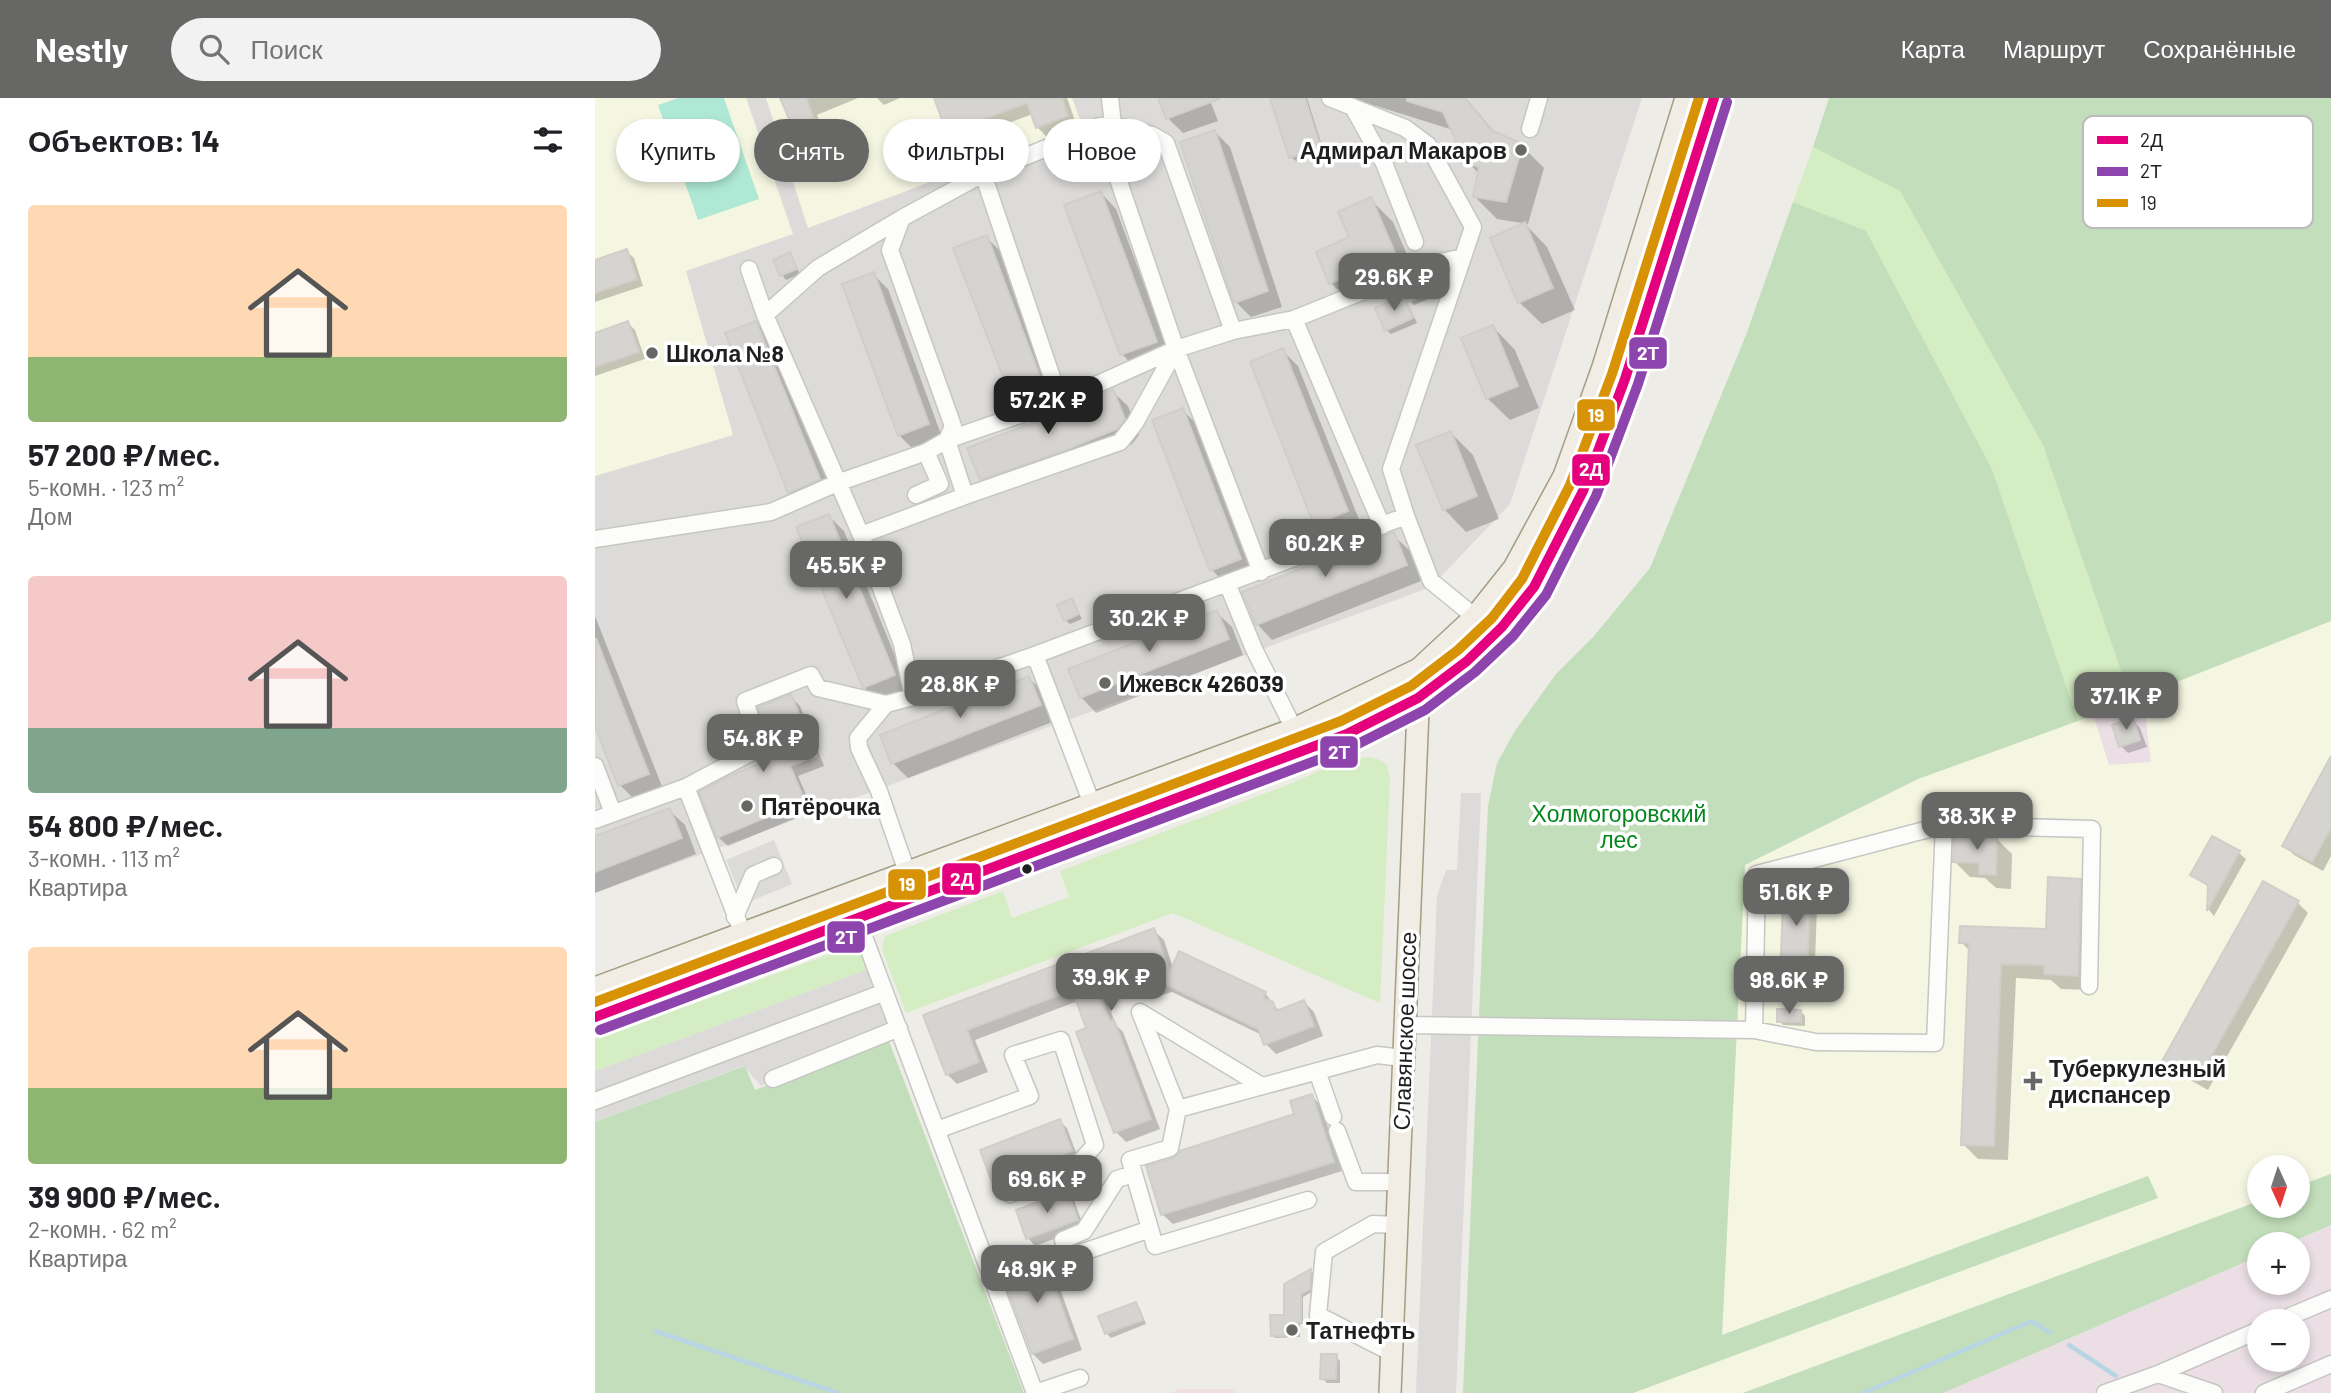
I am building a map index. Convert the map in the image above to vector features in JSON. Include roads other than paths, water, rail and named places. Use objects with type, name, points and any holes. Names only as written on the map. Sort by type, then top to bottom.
[{"type":"main road","points":[[595,988],[739,925],[907,872],[1294,729],[1419,669],[1475,617],[1514,568],[1564,476],[1603,367],[1686,98]]},
{"type":"main road","points":[[595,1017],[1347,734],[1418,698],[1467,661],[1502,627],[1534,587],[1583,491],[1625,379],[1714,98]]},
{"type":"main road","points":[[1670,154],[1693,161]]},
{"type":"main road","name":"Славянское шоссе","points":[[1390,1393],[1419,669]]},
{"type":"lane","points":[[1107,119],[1110,98]]},
{"type":"lane","points":[[1330,98],[1405,128],[1428,145],[1473,227],[1391,469],[1431,581],[1475,617]]},
{"type":"lane","points":[[1531,129],[1539,98]]},
{"type":"lane","points":[[1355,109],[1384,163],[1415,242]]},
{"type":"lane","points":[[1161,140],[1166,142],[1233,331]]},
{"type":"lane","points":[[765,315],[818,268],[968,182]]},
{"type":"lane","points":[[986,182],[1060,401]]},
{"type":"lane","points":[[1124,182],[1176,349],[1261,572]]},
{"type":"lane","points":[[902,218],[890,250],[953,426],[947,440],[965,496]]},
{"type":"lane","points":[[595,539],[762,514],[838,483],[926,452],[947,440],[1060,401],[1176,349],[1233,331],[1294,319],[1428,265],[1464,257]]},
{"type":"lane","points":[[749,269],[765,315],[838,483],[902,644],[913,697]]},
{"type":"lane","points":[[1294,319],[1382,526]]},
{"type":"lane","points":[[860,536],[1120,442],[1135,423],[1176,349]]},
{"type":"lane","points":[[916,495],[940,484],[926,452]]},
{"type":"lane","points":[[595,820],[686,788],[756,750],[758,743],[745,701],[811,675],[818,688],[886,704],[913,697],[1035,655],[1406,516]]},
{"type":"lane","points":[[1227,583],[1254,649],[1294,729]]},
{"type":"lane","points":[[1035,655],[1092,804]]},
{"type":"lane","points":[[886,704],[857,738],[907,872]]},
{"type":"lane","points":[[595,766],[613,813]]},
{"type":"lane","points":[[686,788],[739,925]]},
{"type":"lane","points":[[1754,1030],[1757,874],[1944,825],[2092,829],[2088,986]]},
{"type":"lane","points":[[1405,1024],[1754,1030],[1816,1042],[1935,1043],[1944,825]]},
{"type":"lane","points":[[739,925],[753,876],[774,866]]},
{"type":"lane","points":[[857,918],[1035,1393],[1080,1378]]},
{"type":"lane","points":[[595,1101],[885,992]]},
{"type":"lane","points":[[1262,1086],[1140,1012],[1178,1109],[1170,1148],[1130,1160],[1155,1245],[1308,1200]]},
{"type":"lane","points":[[773,1079],[899,1028]]},
{"type":"lane","points":[[937,1130],[1030,1096],[1013,1055],[1061,1040],[1095,1145],[1070,1172],[1010,1195]]},
{"type":"lane","points":[[1178,1109],[1377,1055],[1403,1058]]},
{"type":"lane","points":[[1317,1071],[1356,1182],[1399,1181]]},
{"type":"lane","points":[[1134,1174],[1117,1179],[1084,1231],[1063,1240],[1069,1257],[1150,1229]]},
{"type":"lane","points":[[1392,1353],[1318,1315],[1324,1252],[1373,1224],[1397,1225]]},
{"type":"lane","points":[[2307,1309],[2331,1299]]},
{"type":"lane","points":[[2112,1392],[2247,1335]]},
{"type":"lane","points":[[2264,1393],[2331,1364]]},
{"type":"lane","points":[[2158,1374],[2214,1393]]},
{"type":"waterway","points":[[1863,1393],[2032,1321],[2050,1333]]},
{"type":"waterway","points":[[655,1331],[838,1393]]},
{"type":"waterway","points":[[2069,1345],[2116,1376]]},
{"type":"place","name":"Адмирал Макаров","points":[[1521,150]]},
{"type":"place","name":"Школа №8","points":[[652,353]]},
{"type":"place","name":"Ижевск 426039","points":[[1105,683]]},
{"type":"place","name":"Пятёрочка","points":[[747,806]]},
{"type":"place","name":"Туберкулезный диспансер","points":[[2033,1081]]},
{"type":"place","name":"Татнефть","points":[[1292,1330]]},
{"type":"park label","name":"Холмогоровский лес","points":[[1619,826]]}]
